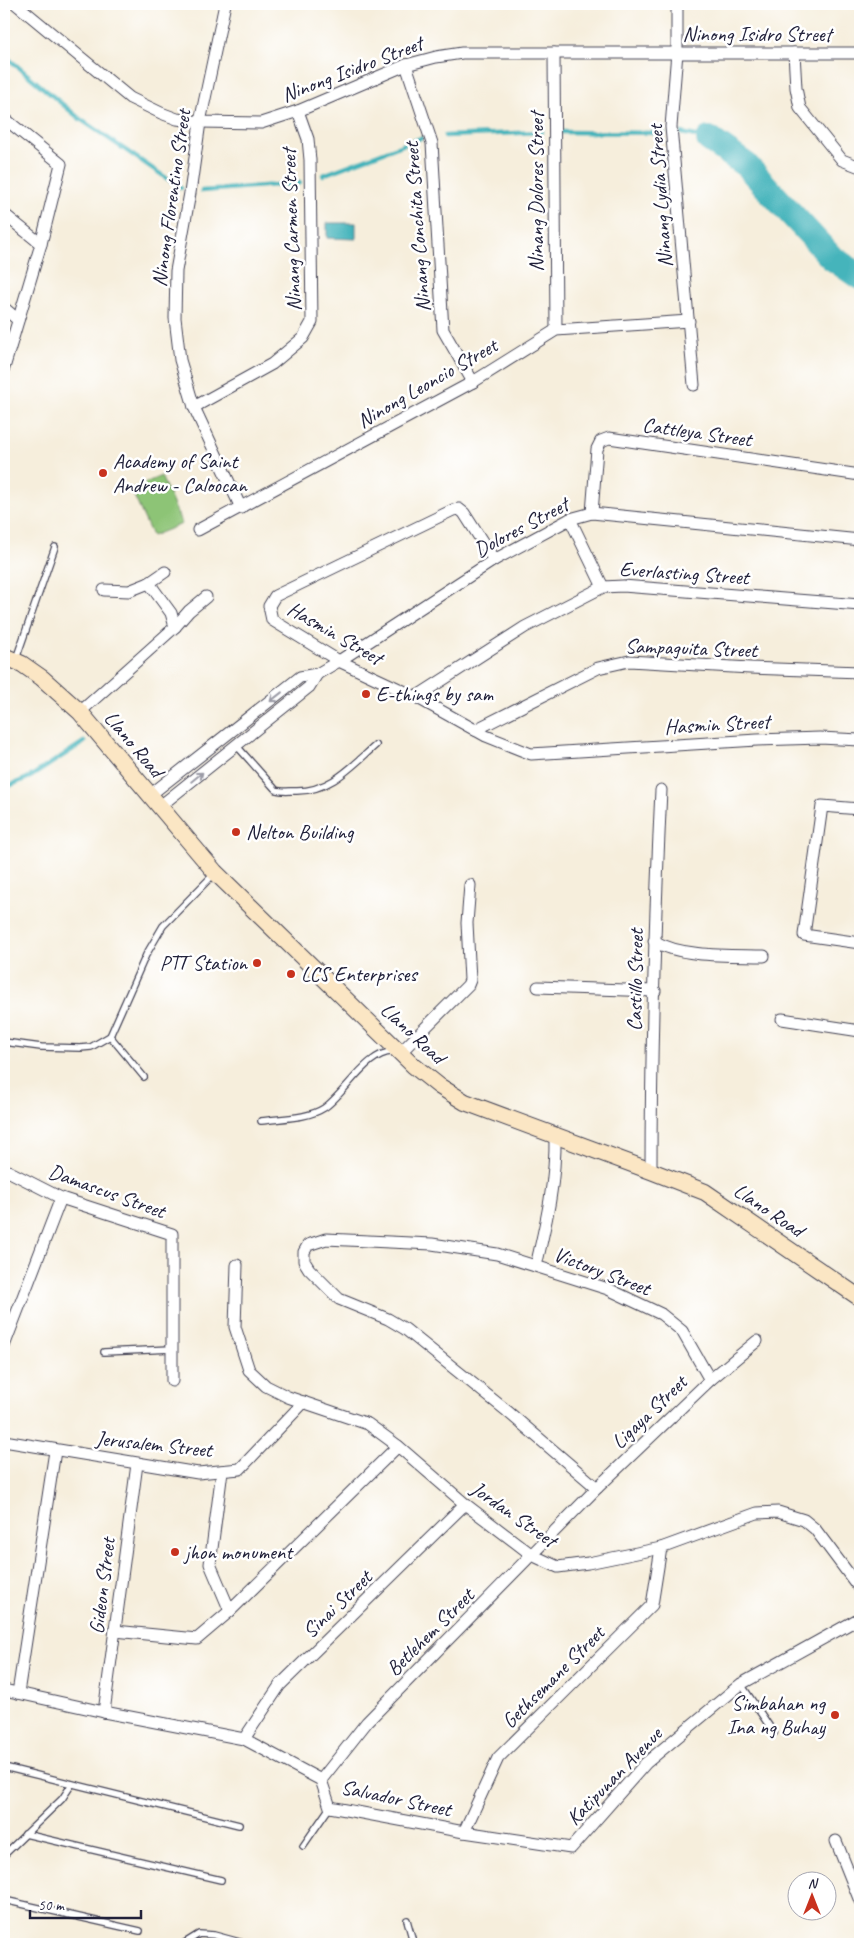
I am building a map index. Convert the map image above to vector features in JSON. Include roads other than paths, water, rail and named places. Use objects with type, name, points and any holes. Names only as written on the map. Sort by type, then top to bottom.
[{"type":"main road","name":"Llano Road","points":[[10,658],[42,678],[80,712],[215,872],[414,1066],[439,1086],[465,1102],[705,1192],[860,1298]]},
{"type":"street","points":[[225,4],[237,4]]},
{"type":"street","name":"Ninong Florentino Street","points":[[225,4],[200,122],[176,271],[175,318],[180,360],[194,407],[240,508]]},
{"type":"street","name":"Ninang Lydia Street","points":[[677,4],[677,52],[671,127],[694,385]]},
{"type":"street","name":"Ninong Isidro Street","points":[[20,5],[130,98],[177,119],[200,122],[261,123],[298,111],[406,65],[436,57],[462,53],[860,53]]},
{"type":"street","name":"Ninang Dolores Street","points":[[554,53],[556,330]]},
{"type":"street","points":[[794,53],[796,88],[800,108],[842,160],[860,167]]},
{"type":"street","name":"Ninang Conchita Street","points":[[406,65],[432,143],[444,330],[473,382]]},
{"type":"street","name":"Ninang Carmen Street","points":[[194,407],[272,364],[303,338],[312,322],[310,160],[308,139],[298,111]]},
{"type":"street","points":[[4,118],[61,164],[41,244],[4,368]]},
{"type":"street","points":[[4,214],[41,244]]},
{"type":"street","points":[[4,308],[18,320]]},
{"type":"street","name":"Ninong Leoncio Street","points":[[198,530],[473,382],[556,330],[689,322]]},
{"type":"street","name":"Cattleya Street","points":[[592,513],[597,449],[601,441],[609,438],[860,475]]},
{"type":"street","name":"Hasmin Street","points":[[494,560],[464,513],[460,509],[453,510],[275,596],[269,606],[272,620],[339,661],[416,697],[475,730],[531,754],[757,740],[820,738],[860,740]]},
{"type":"street","name":"Dolores Street","points":[[154,801],[300,678],[317,674],[494,560],[570,519],[592,513],[860,540]]},
{"type":"street","points":[[570,519],[603,587]]},
{"type":"street","points":[[104,590],[129,591],[149,583],[165,572]]},
{"type":"street","points":[[149,583],[171,613],[175,627]]},
{"type":"street","name":"Everlasting Street","points":[[416,697],[525,627],[603,587],[623,586],[860,605]]},
{"type":"street","points":[[80,712],[206,597]]},
{"type":"street","name":"Sampaguita Street","points":[[475,730],[598,668],[629,660],[750,668],[860,672]]},
{"type":"street","name":"Dolores Street","points":[[154,801],[236,745],[309,687],[317,674]]},
{"type":"street","name":"Castillo Street","points":[[651,1171],[654,942],[660,790]]},
{"type":"street","points":[[860,809],[822,806],[804,935],[860,943]]},
{"type":"street","points":[[401,1052],[468,985],[470,980],[467,923],[470,884]]},
{"type":"street","points":[[654,942],[663,947],[682,951],[764,956]]},
{"type":"street","points":[[538,987],[654,991]]},
{"type":"street","points":[[782,1019],[860,1031]]},
{"type":"street","points":[[536,1266],[551,1202],[556,1156],[555,1136]]},
{"type":"street","name":"Damascus Street","points":[[4,1169],[61,1198],[172,1234],[172,1350]]},
{"type":"street","points":[[4,1346],[61,1198]]},
{"type":"street","name":"Victory Street","points":[[596,1488],[506,1410],[405,1329],[388,1319],[339,1299],[309,1270],[304,1261],[304,1252],[308,1245],[326,1239],[432,1244],[497,1254],[608,1289],[661,1314],[682,1331],[710,1380]]},
{"type":"street","name":"Jordan Street","points":[[237,1265],[234,1327],[249,1370],[266,1386],[288,1397],[368,1424],[398,1446],[465,1504],[532,1555],[558,1567],[588,1563],[660,1548],[757,1513],[778,1512],[804,1520],[816,1528],[860,1589]]},
{"type":"street","name":"Ligaya Street","points":[[571,1515],[596,1488],[710,1380],[757,1341]]},
{"type":"street","points":[[172,1350],[172,1381]]},
{"type":"street","name":"Jerusalem Street","points":[[4,1441],[55,1451],[198,1473],[240,1469],[304,1402]]},
{"type":"street","points":[[115,1631],[197,1639],[230,1611],[398,1446]]},
{"type":"street","points":[[18,1693],[55,1451]]},
{"type":"street","name":"Gideon Street","points":[[104,1712],[137,1464]]},
{"type":"street","points":[[222,1471],[210,1564],[230,1611]]},
{"type":"street","name":"Sinai Street","points":[[244,1738],[280,1685],[465,1504]]},
{"type":"street","name":"Betlehem Street","points":[[320,1780],[367,1722],[571,1515]]},
{"type":"street","name":"Gethsemane Street","points":[[464,1832],[498,1758],[652,1605],[660,1548]]},
{"type":"street","name":"Katipunan Avenue","points":[[571,1848],[646,1763],[741,1684],[860,1620]]},
{"type":"street","name":"Salvador Street","points":[[4,1690],[104,1712],[244,1738],[320,1780],[330,1807],[464,1832],[571,1848]]},
{"type":"street","points":[[836,1841],[860,1901]]},
{"type":"lane","points":[[10,658],[54,547]]},
{"type":"lane","points":[[236,745],[276,790],[303,791],[324,786],[338,778],[376,745]]},
{"type":"lane","points":[[4,1042],[41,1047],[80,1048],[91,1047],[110,1036],[143,961],[163,926],[215,872]]},
{"type":"lane","points":[[110,1036],[144,1077]]},
{"type":"lane","points":[[261,1121],[312,1114],[333,1102],[366,1066],[382,1053],[401,1052]]},
{"type":"lane","points":[[104,1352],[172,1350]]},
{"type":"lane","points":[[741,1684],[774,1733]]},
{"type":"lane","points":[[4,1767],[239,1825]]},
{"type":"lane","points":[[4,1855],[62,1799],[72,1784]]},
{"type":"lane","points":[[303,1846],[330,1807]]},
{"type":"lane","points":[[25,1834],[221,1880]]},
{"type":"lane","points":[[4,1900],[140,1931]]},
{"type":"lane","points":[[407,1920],[412,1944]]},
{"type":"lane","points":[[183,1944],[200,1934],[214,1935],[247,1944]]},
{"type":"water","points":[[327,223],[356,223],[356,239],[327,238]]},
{"type":"waterway","points":[[4,55],[80,119],[181,188]]},
{"type":"waterway","points":[[445,136],[542,132]]},
{"type":"waterway","points":[[562,132],[664,133]]},
{"type":"waterway","points":[[682,133],[709,139]]},
{"type":"waterway","points":[[323,175],[421,138]]},
{"type":"waterway","points":[[709,139],[746,165],[831,257],[860,277]]},
{"type":"waterway","points":[[202,191],[300,183]]},
{"type":"waterway","points":[[4,788],[30,777],[84,742]]},
{"type":"place","name":"Academy of Saint Andrew - Caloocan","points":[[103,473]]},
{"type":"place","name":"E-things by sam","points":[[366,694]]},
{"type":"place","name":"Nelton Building","points":[[236,832]]},
{"type":"place","name":"PTT Station","points":[[257,963]]},
{"type":"place","name":"LCS Enterprises","points":[[291,974]]},
{"type":"place","name":"jhon monument","points":[[175,1552]]},
{"type":"place","name":"Simbahan ng Ina ng Buhay","points":[[835,1715]]}]
